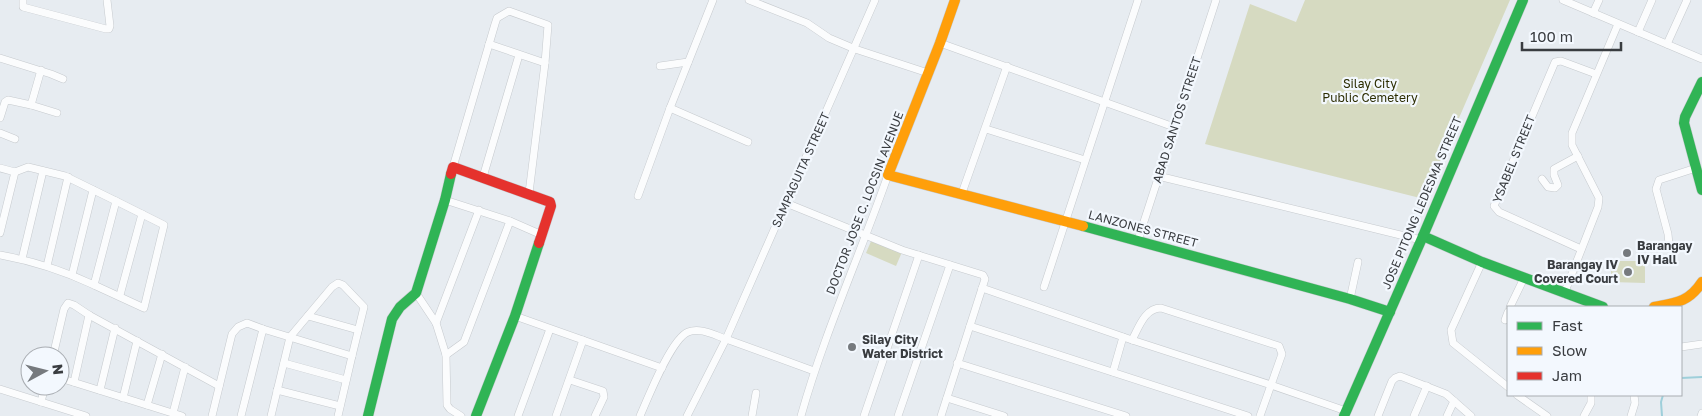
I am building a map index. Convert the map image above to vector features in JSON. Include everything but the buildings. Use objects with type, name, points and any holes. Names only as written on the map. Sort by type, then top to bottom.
[{"type":"street","points":[[23,0],[23,7],[109,29],[107,1],[98,0]]},
{"type":"street","points":[[638,196],[670,108],[713,0]]},
{"type":"street","points":[[748,0],[807,24],[830,38],[854,49],[928,73]]},
{"type":"street","name":"SAMPAGUITA STREET","points":[[688,416],[726,339],[875,0]]},
{"type":"street","name":"DOCTOR JOSE C. LOCSIN AVENUE","points":[[801,416],[814,371],[955,0]]},
{"type":"street","points":[[1044,287],[1138,0]]},
{"type":"street","name":"ABAD SANTOS STREET","points":[[1138,240],[1216,0]]},
{"type":"street","name":"JOSE PITONG LEDESMA STREET","points":[[1345,414],[1523,0]]},
{"type":"street","points":[[1563,0],[1702,59]]},
{"type":"street","points":[[1593,13],[1598,0]]},
{"type":"street","points":[[1638,32],[1652,0]]},
{"type":"street","points":[[1667,44],[1687,0]]},
{"type":"street","points":[[368,416],[392,318],[400,307],[416,293],[445,200],[497,18],[509,11],[548,25],[546,63],[528,193]]},
{"type":"street","points":[[1564,294],[1598,207],[1598,198],[1572,146],[1572,133],[1618,24]]},
{"type":"street","points":[[940,43],[1174,127]]},
{"type":"street","points":[[489,44],[519,56],[546,63]]},
{"type":"street","points":[[483,177],[519,56]]},
{"type":"street","points":[[0,58],[41,70],[63,80]]},
{"type":"street","name":"YSABEL STREET","points":[[1581,249],[1499,212],[1494,206],[1555,62],[1561,61],[1596,74]]},
{"type":"street","points":[[660,66],[688,62]]},
{"type":"street","points":[[962,193],[1007,66]]},
{"type":"street","points":[[31,105],[41,70]]},
{"type":"street","points":[[1702,82],[1684,123],[1702,190]]},
{"type":"street","points":[[0,98],[57,113]]},
{"type":"street","points":[[0,118],[5,102],[8,100]]},
{"type":"street","points":[[670,108],[748,142]]},
{"type":"street","points":[[986,129],[1085,160]]},
{"type":"street","points":[[0,133],[15,139]]},
{"type":"street","points":[[1542,180],[1548,187],[1554,188],[1558,185],[1554,169],[1578,156]]},
{"type":"street","points":[[0,168],[16,172],[28,167],[68,177],[164,225],[144,308],[120,295],[72,275],[22,259],[0,255]]},
{"type":"street","points":[[453,167],[550,202],[550,212],[515,316],[476,416]]},
{"type":"street","points":[[1669,244],[1656,189],[1657,184],[1659,180],[1696,168]]},
{"type":"street","points":[[22,259],[43,171]]},
{"type":"street","points":[[0,233],[3,211],[16,172]]},
{"type":"street","name":"LANZONES STREET","points":[[888,175],[1138,240],[1350,299],[1390,312]]},
{"type":"street","points":[[1158,176],[1422,238],[1564,294],[1600,306]]},
{"type":"street","points":[[47,266],[68,177]]},
{"type":"street","points":[[72,275],[93,190]]},
{"type":"street","points":[[445,200],[510,221],[542,235]]},
{"type":"street","points":[[94,285],[116,201]]},
{"type":"street","points":[[786,203],[902,250],[983,275],[985,279],[941,416]]},
{"type":"street","points":[[436,323],[479,210]]},
{"type":"street","points":[[120,295],[142,214]]},
{"type":"street","points":[[446,356],[464,342],[510,221]]},
{"type":"street","points":[[865,416],[919,255]]},
{"type":"street","points":[[1350,299],[1358,262]]},
{"type":"street","points":[[1482,262],[1451,330],[1451,336],[1453,343],[1507,386]]},
{"type":"street","points":[[898,416],[950,266]]},
{"type":"street","points":[[1510,306],[1524,278]]},
{"type":"street","points":[[1660,306],[1687,299],[1695,294],[1702,282]]},
{"type":"street","points":[[273,415],[290,337],[332,287],[338,283],[343,285],[364,307],[338,416]]},
{"type":"street","points":[[982,288],[1132,340],[1271,384],[1345,414]]},
{"type":"street","points":[[416,293],[436,323],[446,356],[447,405],[450,410],[461,416]]},
{"type":"street","points":[[55,346],[64,309],[68,304],[74,305],[219,386]]},
{"type":"street","points":[[1132,340],[1150,311],[1161,308],[1279,346],[1282,354],[1260,416]]},
{"type":"street","points":[[1504,320],[1507,314]]},
{"type":"street","points":[[74,382],[89,315]]},
{"type":"street","points":[[308,316],[358,330]]},
{"type":"street","points":[[515,316],[550,330],[662,368]]},
{"type":"street","points":[[212,416],[232,334],[238,327],[247,323],[352,356]]},
{"type":"street","points":[[970,326],[1248,416]]},
{"type":"street","points":[[100,390],[114,328]]},
{"type":"street","points":[[241,416],[263,329]]},
{"type":"street","points":[[518,416],[550,330]]},
{"type":"street","points":[[640,416],[662,368],[679,338],[688,332],[700,330],[814,371]]},
{"type":"street","points":[[1113,372],[1123,337]]},
{"type":"street","points":[[556,416],[584,340]]},
{"type":"street","points":[[123,398],[137,341]]},
{"type":"street","points":[[1682,347],[1702,344]]},
{"type":"street","points":[[147,405],[162,354]]},
{"type":"street","points":[[284,363],[346,380]]},
{"type":"street","points":[[958,363],[1126,416]]},
{"type":"street","points":[[173,413],[185,367]]},
{"type":"street","points":[[1378,416],[1392,381],[1400,376],[1446,394],[1471,416]]},
{"type":"street","points":[[570,380],[602,391],[604,398],[596,416]]},
{"type":"street","points":[[70,381],[182,416]]},
{"type":"street","points":[[1414,416],[1427,386]]},
{"type":"street","points":[[0,389],[86,416]]},
{"type":"street","points":[[277,390],[340,406]]},
{"type":"street","points":[[752,416],[756,394]]},
{"type":"street","points":[[41,402],[42,396]]},
{"type":"street","points":[[1519,396],[1547,416]]},
{"type":"street","points":[[1584,416],[1591,403],[1591,396]]},
{"type":"street","points":[[1631,416],[1635,403],[1634,396]]},
{"type":"street","points":[[948,398],[1004,416]]},
{"type":"street","points":[[1447,416],[1454,401]]},
{"type":"green space","name":"Silay City Public Cemetery","points":[[1305,0],[1510,0],[1424,199],[1205,144],[1250,4],[1296,22]]},
{"type":"green space","points":[[872,239],[902,252],[896,266],[866,253]]},
{"type":"green space","name":"Barangay IV Covered Court","points":[[1611,261],[1645,261],[1645,283],[1611,282]]},
{"type":"waterway","points":[[1682,378],[1702,377]]},
{"type":"waterway","points":[[1662,416],[1663,396]]},
{"type":"traffic: fast","points":[[1344,416],[1523,0]]},
{"type":"traffic: fast","points":[[1702,82],[1684,123],[1702,190]]},
{"type":"traffic: fast","points":[[368,416],[392,319],[400,307],[416,293],[445,200],[451,174]]},
{"type":"traffic: fast","points":[[1083,226],[1350,299],[1390,312]]},
{"type":"traffic: fast","points":[[1423,236],[1482,262],[1600,306]]},
{"type":"traffic: fast","points":[[476,416],[515,316],[539,243]]},
{"type":"traffic: slow","points":[[955,0],[888,175],[1083,226]]},
{"type":"traffic: slow","points":[[1659,306],[1687,298],[1702,282]]},
{"type":"traffic: jam","points":[[451,174],[453,167],[550,202],[551,206],[539,243]]},
{"type":"place","name":"Barangay IV Hall","points":[[1627,253]]},
{"type":"place","name":"Barangay IV Covered Court","points":[[1628,272]]},
{"type":"place","name":"Silay City Water District","points":[[852,347]]}]
